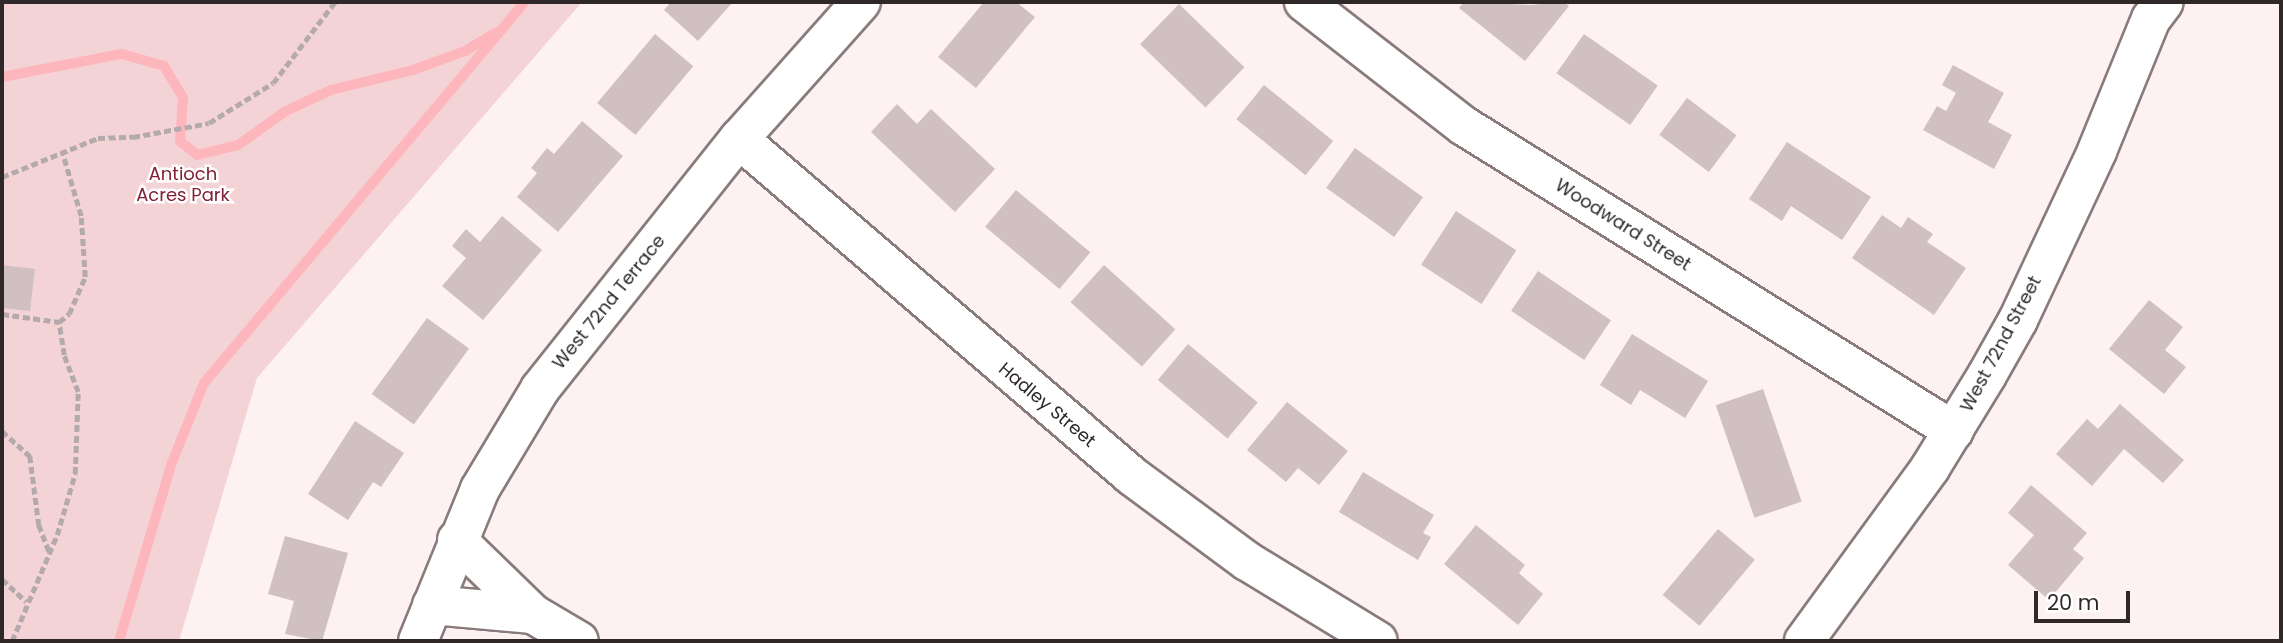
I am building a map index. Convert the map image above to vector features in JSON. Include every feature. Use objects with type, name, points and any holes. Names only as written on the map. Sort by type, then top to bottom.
[{"type":"street","name":"West 72nd Terrace","points":[[418,641],[480,489],[540,389],[739,139],[862,2]]},
{"type":"street","name":"Woodward Street","points":[[1304,2],[1464,126],[1954,431]]},
{"type":"street","name":"West 72nd Street","points":[[1805,641],[1954,431],[2018,320],[2097,151],[2156,8]]},
{"type":"street","name":"Hadley Street","points":[[739,139],[1132,476],[1247,561],[1378,641]]},
{"type":"street","points":[[457,540],[533,614],[579,641]]},
{"type":"street","points":[[432,605],[533,614]]},
{"type":"path","points":[[2,177],[98,138],[209,123],[273,83],[335,2]]},
{"type":"path","points":[[2,314],[59,322],[69,314],[85,277],[81,216],[62,152]]},
{"type":"path","points":[[12,641],[26,601],[49,552],[75,474],[78,392],[64,355],[59,322]]},
{"type":"path","points":[[2,431],[30,456],[38,525],[49,552]]},
{"type":"path","points":[[2,579],[26,601]]},
{"type":"green space","name":"Antioch Acres Park","points":[[2,2],[582,2],[257,378],[179,641],[2,641]]},
{"type":"building","points":[[671,2],[733,2],[698,41],[664,10]]},
{"type":"building","points":[[984,2],[1016,2],[1035,17],[976,88],[938,57]]},
{"type":"building","points":[[1464,2],[1531,5],[1563,2],[1569,6],[1525,61],[1459,8]]},
{"type":"building","points":[[1179,4],[1244,67],[1206,107],[1140,44]]},
{"type":"building","points":[[655,34],[693,66],[635,135],[597,103]]},
{"type":"building","points":[[1584,34],[1658,86],[1630,125],[1556,73]]},
{"type":"building","points":[[1953,65],[2004,93],[1988,122],[2012,135],[1994,169],[1923,130],[1937,106],[1946,111],[1956,93],[1942,85]]},
{"type":"building","points":[[1264,85],[1333,141],[1305,175],[1236,119]]},
{"type":"building","points":[[1687,98],[1737,135],[1709,172],[1659,135]]},
{"type":"building","points":[[897,104],[917,124],[931,109],[995,169],[955,212],[871,132]]},
{"type":"building","points":[[582,121],[623,156],[558,232],[517,197],[537,173],[531,168],[547,148],[554,154]]},
{"type":"building","points":[[1787,142],[1871,197],[1842,240],[1791,206],[1782,221],[1749,199]]},
{"type":"building","points":[[1355,148],[1423,197],[1394,237],[1326,188]]},
{"type":"building","points":[[1016,190],[1090,252],[1059,289],[985,227]]},
{"type":"building","points":[[1456,211],[1516,250],[1482,304],[1421,265]]},
{"type":"building","points":[[1882,215],[1901,228],[1908,217],[1933,234],[1927,242],[1966,268],[1934,315],[1852,258]]},
{"type":"building","points":[[502,216],[542,250],[483,320],[442,286],[466,258],[452,246],[466,229],[480,242]]},
{"type":"building","points":[[2,265],[35,269],[30,311],[2,308]]},
{"type":"building","points":[[1104,265],[1175,329],[1142,366],[1071,302]]},
{"type":"building","points":[[1538,271],[1611,320],[1584,360],[1511,311]]},
{"type":"building","points":[[2149,300],[2183,327],[2165,350],[2186,367],[2164,394],[2109,349]]},
{"type":"building","points":[[427,318],[469,349],[414,425],[372,394]]},
{"type":"building","points":[[1632,334],[1708,381],[1685,418],[1640,390],[1631,405],[1600,385]]},
{"type":"building","points":[[1188,344],[1258,402],[1227,438],[1158,380]]},
{"type":"building","points":[[1763,389],[1802,502],[1754,518],[1716,405]]},
{"type":"building","points":[[1287,402],[1348,451],[1319,485],[1298,468],[1286,482],[1247,450]]},
{"type":"building","points":[[2120,404],[2184,460],[2163,483],[2124,449],[2092,486],[2056,454],[2087,419],[2098,429]]},
{"type":"building","points":[[355,421],[404,453],[381,487],[373,482],[348,520],[308,494]]},
{"type":"building","points":[[1363,472],[1434,515],[1423,533],[1431,537],[1418,560],[1339,512]]},
{"type":"building","points":[[2031,485],[2087,533],[2073,549],[2084,558],[2049,600],[2008,565],[2034,535],[2008,513]]},
{"type":"building","points":[[1476,525],[1525,565],[1519,573],[1543,594],[1518,625],[1444,564]]},
{"type":"building","points":[[1718,529],[1755,560],[1699,626],[1663,595]]},
{"type":"building","points":[[285,536],[348,553],[322,641],[285,634],[294,601],[268,594]]},
{"type":"waterway","points":[[119,641],[171,465],[204,383],[525,2]]},
{"type":"waterway","points":[[2,77],[122,54],[164,66],[183,98],[180,141],[197,155],[238,145],[286,111],[331,90],[413,70],[465,51],[495,33]]}]
